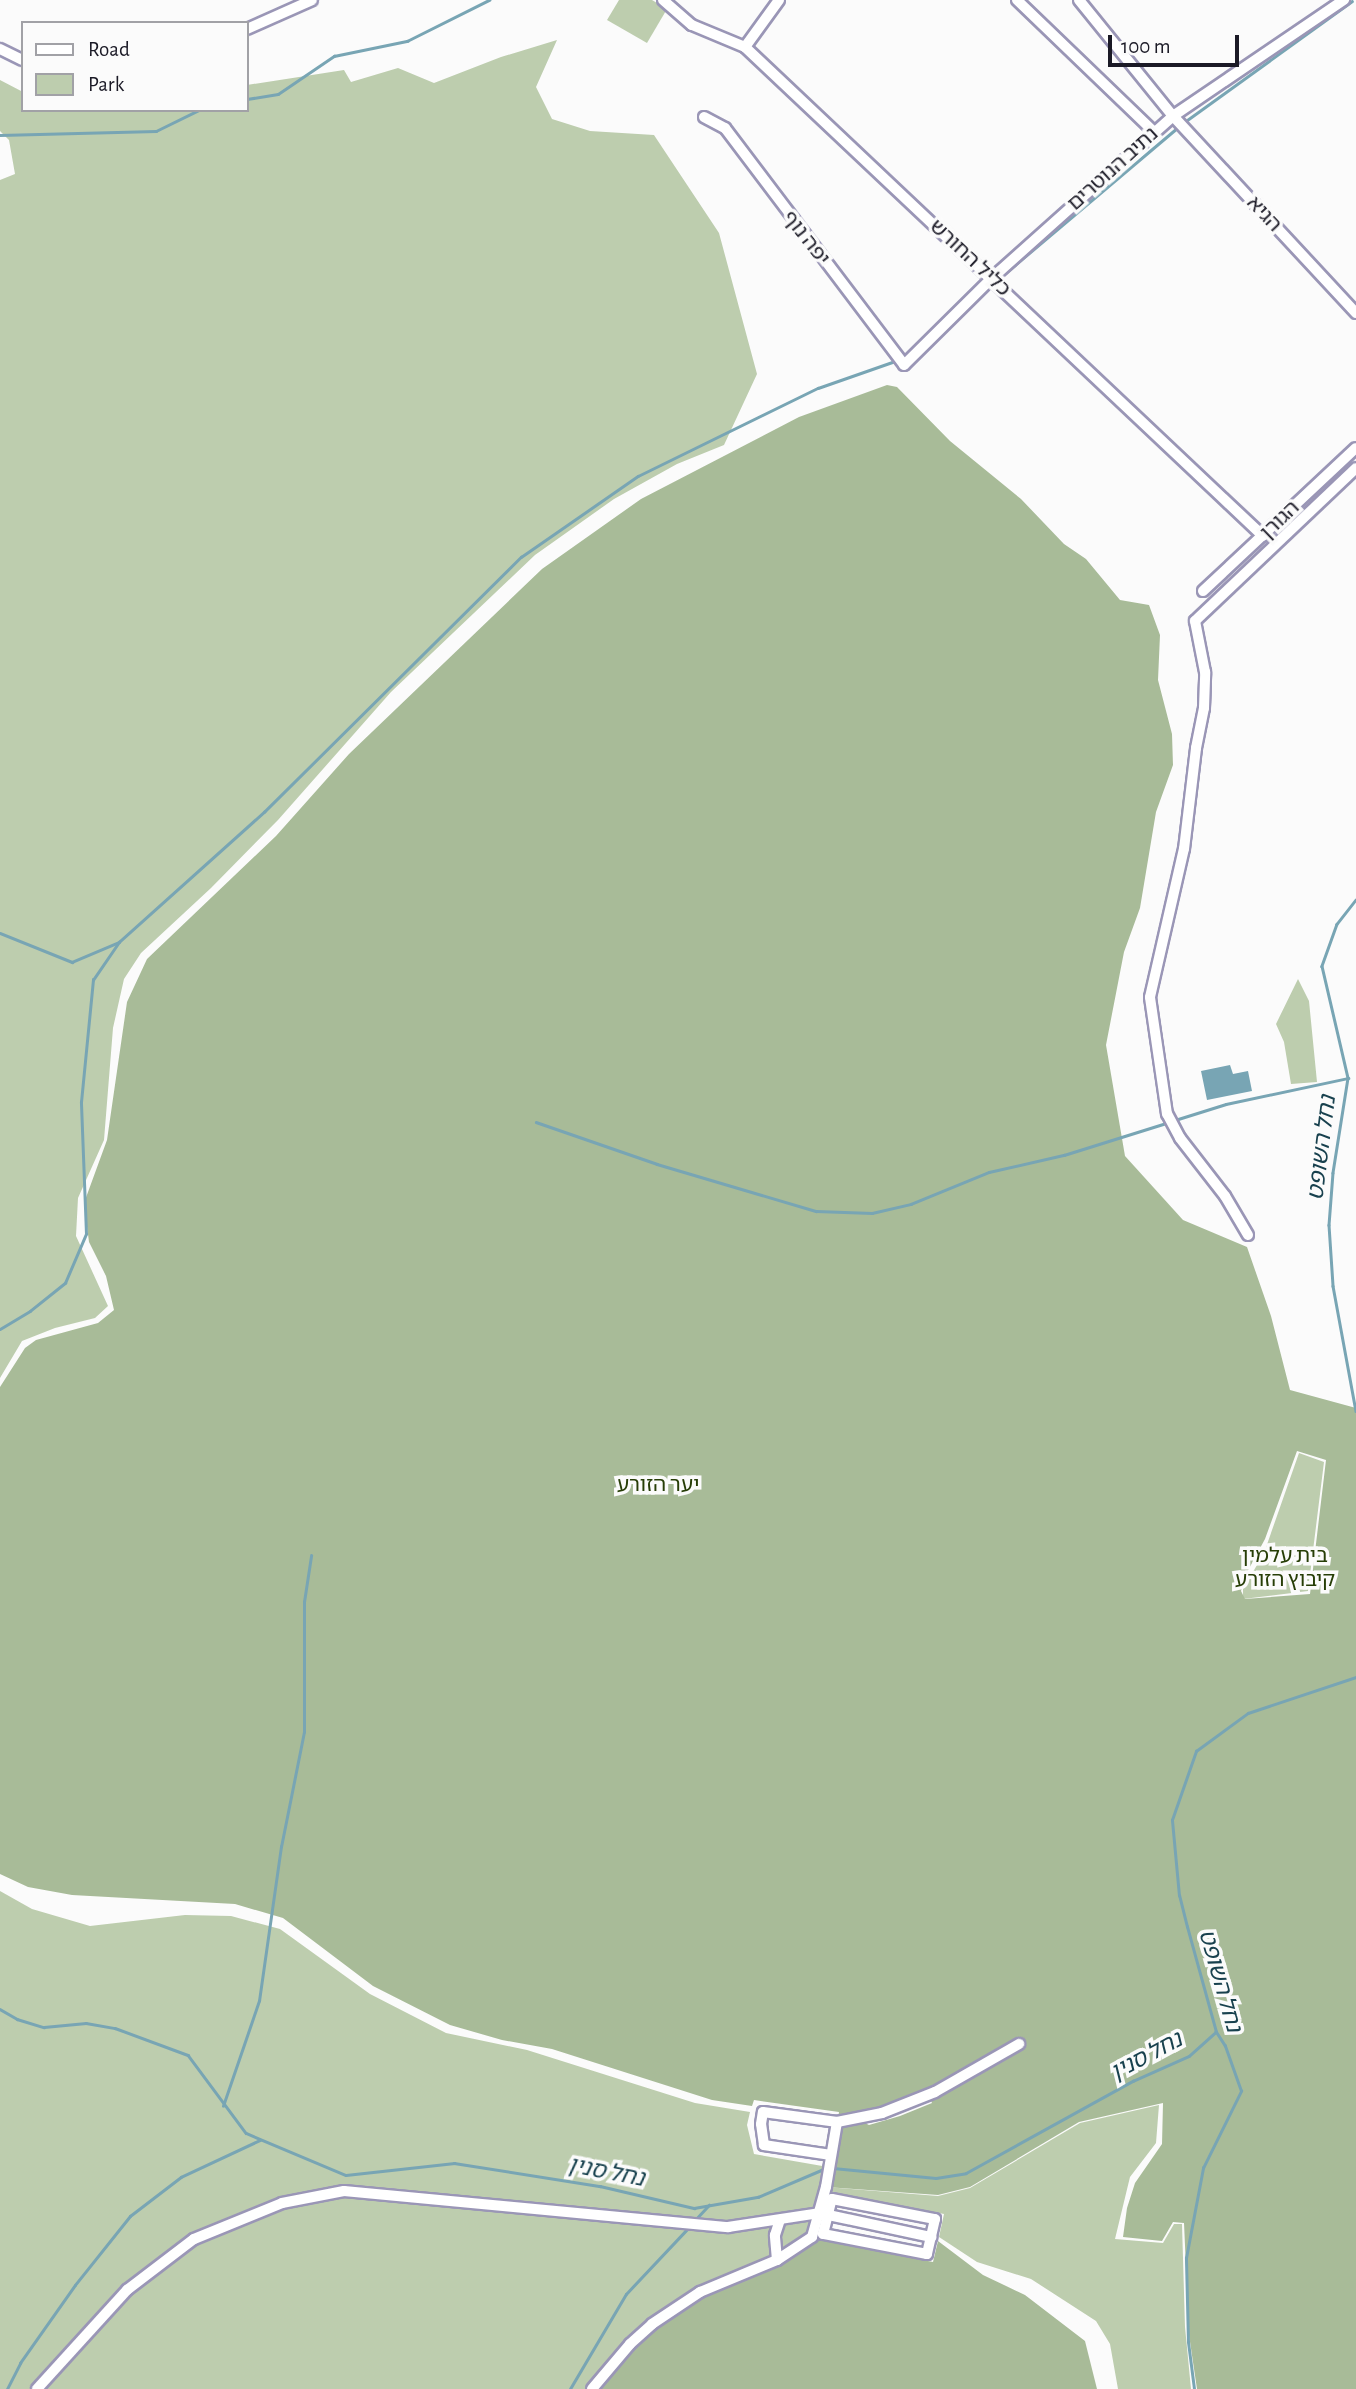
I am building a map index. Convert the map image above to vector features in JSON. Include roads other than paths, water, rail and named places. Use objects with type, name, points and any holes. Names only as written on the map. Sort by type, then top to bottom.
[{"type":"street","points":[[248,29],[312,0]]},
{"type":"street","name":"כליל החורש","points":[[663,0],[692,25],[745,47],[1263,536]]},
{"type":"street","points":[[745,47],[779,0]]},
{"type":"street","points":[[1017,0],[1153,132]]},
{"type":"street","name":"הגיא","points":[[1079,0],[1173,116],[1356,313]]},
{"type":"street","name":"נתיב הנוטרים","points":[[904,365],[992,278],[1153,132],[1344,0]]},
{"type":"street","points":[[0,49],[21,60]]},
{"type":"street","name":"יפה נוף","points":[[704,117],[725,128],[904,365]]},
{"type":"street","name":"הגורן","points":[[1203,591],[1356,448]]},
{"type":"street","points":[[1248,1235],[1225,1196],[1180,1138],[1167,1114],[1150,997],[1184,849],[1196,748],[1204,708],[1205,672],[1195,621],[1356,468]]},
{"type":"street","points":[[831,2155],[764,2145],[761,2124],[763,2112],[837,2122],[895,2109],[944,2087],[1019,2044]]},
{"type":"street","points":[[592,2389],[630,2344],[652,2324],[700,2292],[777,2260],[812,2237],[823,2214],[832,2199],[935,2219],[927,2254],[823,2234],[823,2214],[837,2122]]},
{"type":"street","points":[[37,2389],[136,2282],[194,2239],[282,2203],[344,2191],[672,2224],[728,2227],[823,2214],[931,2237]]},
{"type":"street","points":[[777,2260],[775,2235],[780,2220]]},
{"type":"water","points":[[1230,1065],[1233,1074],[1248,1071],[1252,1091],[1207,1100],[1201,1071]]},
{"type":"waterway","points":[[248,99],[278,94],[334,56],[407,41],[489,0]]},
{"type":"waterway","points":[[1183,123],[1352,1]]},
{"type":"waterway","points":[[0,135],[156,131],[195,112]]},
{"type":"waterway","points":[[996,281],[1178,127]]},
{"type":"waterway","points":[[0,933],[72,962],[119,942],[264,812],[521,557],[638,476],[818,388],[895,361]]},
{"type":"waterway","name":"נחל השופט","points":[[1356,900],[1337,924],[1322,966],[1348,1078],[1333,1173],[1329,1225],[1333,1286],[1356,1411]]},
{"type":"waterway","points":[[0,1329],[30,1311],[65,1283],[86,1234],[81,1102],[93,980],[119,942]]},
{"type":"waterway","points":[[1175,1120],[1226,1104],[1348,1078]]},
{"type":"waterway","points":[[536,1122],[657,1164],[816,1211],[872,1213],[911,1204],[989,1172],[1064,1155],[1169,1122]]},
{"type":"waterway","points":[[223,2106],[259,2001],[281,1847],[304,1732],[304,1602],[311,1556]]},
{"type":"waterway","name":"נחל השופט","points":[[1194,2389],[1188,2342],[1186,2258],[1203,2168],[1241,2091],[1225,2046],[1216,2032],[1179,1896],[1172,1820],[1196,1751],[1248,1713],[1356,1677]]},
{"type":"waterway","name":"נחל סנין","points":[[0,2009],[17,2019],[44,2027],[86,2023],[115,2028],[188,2055],[246,2133],[346,2175],[454,2163],[600,2186],[694,2208],[758,2197],[826,2168]]},
{"type":"waterway","name":"נחל סנין","points":[[833,2168],[936,2178],[966,2173],[1133,2081],[1189,2056],[1216,2032]]},
{"type":"waterway","points":[[7,2389],[20,2363],[75,2285],[130,2216],[181,2177],[260,2140]]},
{"type":"waterway","points":[[694,2221],[709,2205]]},
{"type":"waterway","points":[[570,2389],[626,2294],[690,2226]]},
{"type":"park label","name":"יער הזורע","points":[[658,1485]]},
{"type":"park label","name":"בית עלמין קיבוץ הזורע","points":[[1285,1568]]}]
